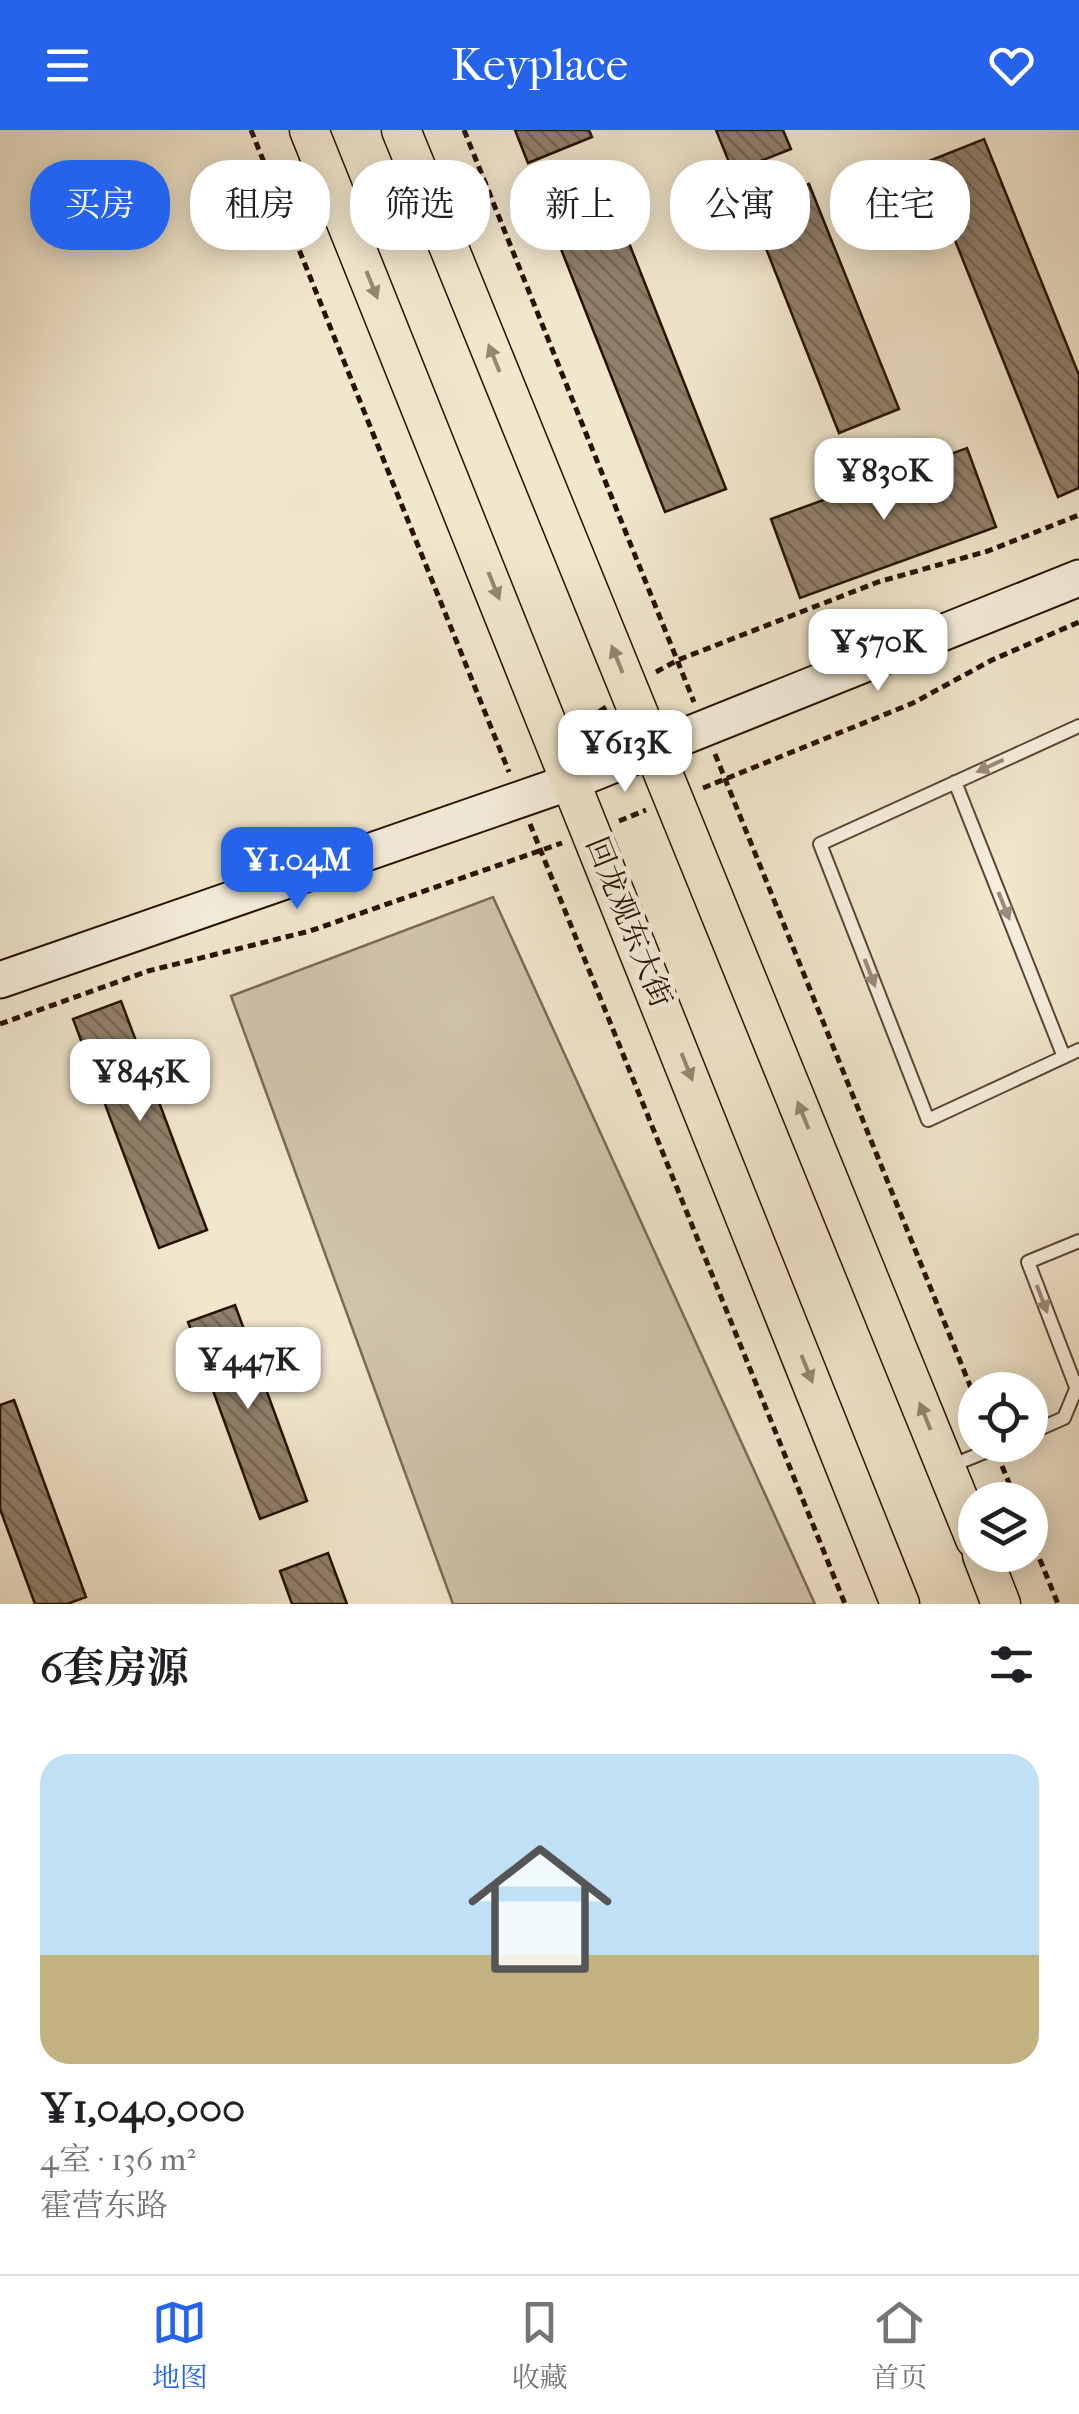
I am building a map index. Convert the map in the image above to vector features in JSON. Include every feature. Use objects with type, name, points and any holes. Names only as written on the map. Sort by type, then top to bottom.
[{"type":"main road","name":"回龙观东大街","points":[[309,130],[900,1604]]},
{"type":"main road","points":[[402,130],[958,1497]]},
{"type":"main road","points":[[989,1572],[1002,1604]]},
{"type":"street","points":[[0,980],[573,781],[1079,578]]},
{"type":"lane","points":[[1079,726],[820,844],[928,1120],[1079,1050]]},
{"type":"lane","points":[[955,782],[1064,1057]]},
{"type":"lane","points":[[1048,1425],[1064,1418],[1078,1384],[1028,1262],[1079,1241]]},
{"type":"lane","points":[[946,1468],[960,1462]]},
{"type":"path","points":[[251,130],[470,673]]},
{"type":"path","points":[[464,130],[652,597]]},
{"type":"path","points":[[556,741],[651,675],[709,648],[878,582],[962,560],[1079,515]]},
{"type":"path","points":[[0,1024],[148,971],[310,931],[593,832],[914,703],[1004,654],[1079,622]]},
{"type":"path","points":[[499,780],[510,774]]},
{"type":"path","points":[[757,858],[965,1372]]},
{"type":"path","points":[[574,932],[845,1604]]},
{"type":"path","points":[[1045,1572],[1058,1604]]},
{"type":"shaded area","points":[[493,897],[815,1604],[453,1604],[231,996]]},
{"type":"building","points":[[515,130],[589,130],[592,137],[535,160],[527,160]]},
{"type":"building","points":[[716,130],[783,130],[791,149],[763,160],[728,160]]},
{"type":"building","points":[[984,139],[1079,375],[1079,488],[1058,497],[959,250],[970,250],[970,160],[932,160]]},
{"type":"building","points":[[810,186],[830,236],[830,250],[835,250],[899,409],[839,433],[767,250],[810,250]]},
{"type":"building","points":[[561,250],[632,250],[726,489],[665,512]]},
{"type":"building","points":[[967,448],[996,527],[800,598],[771,519]]},
{"type":"building","points":[[121,1001],[207,1230],[159,1248],[73,1019]]},
{"type":"building","points":[[235,1305],[307,1501],[260,1519],[188,1322]]},
{"type":"building","points":[[14,1400],[86,1597],[67,1604],[35,1604],[0,1509],[0,1405]]},
{"type":"building","points":[[328,1553],[347,1604],[292,1604],[280,1571]]}]
